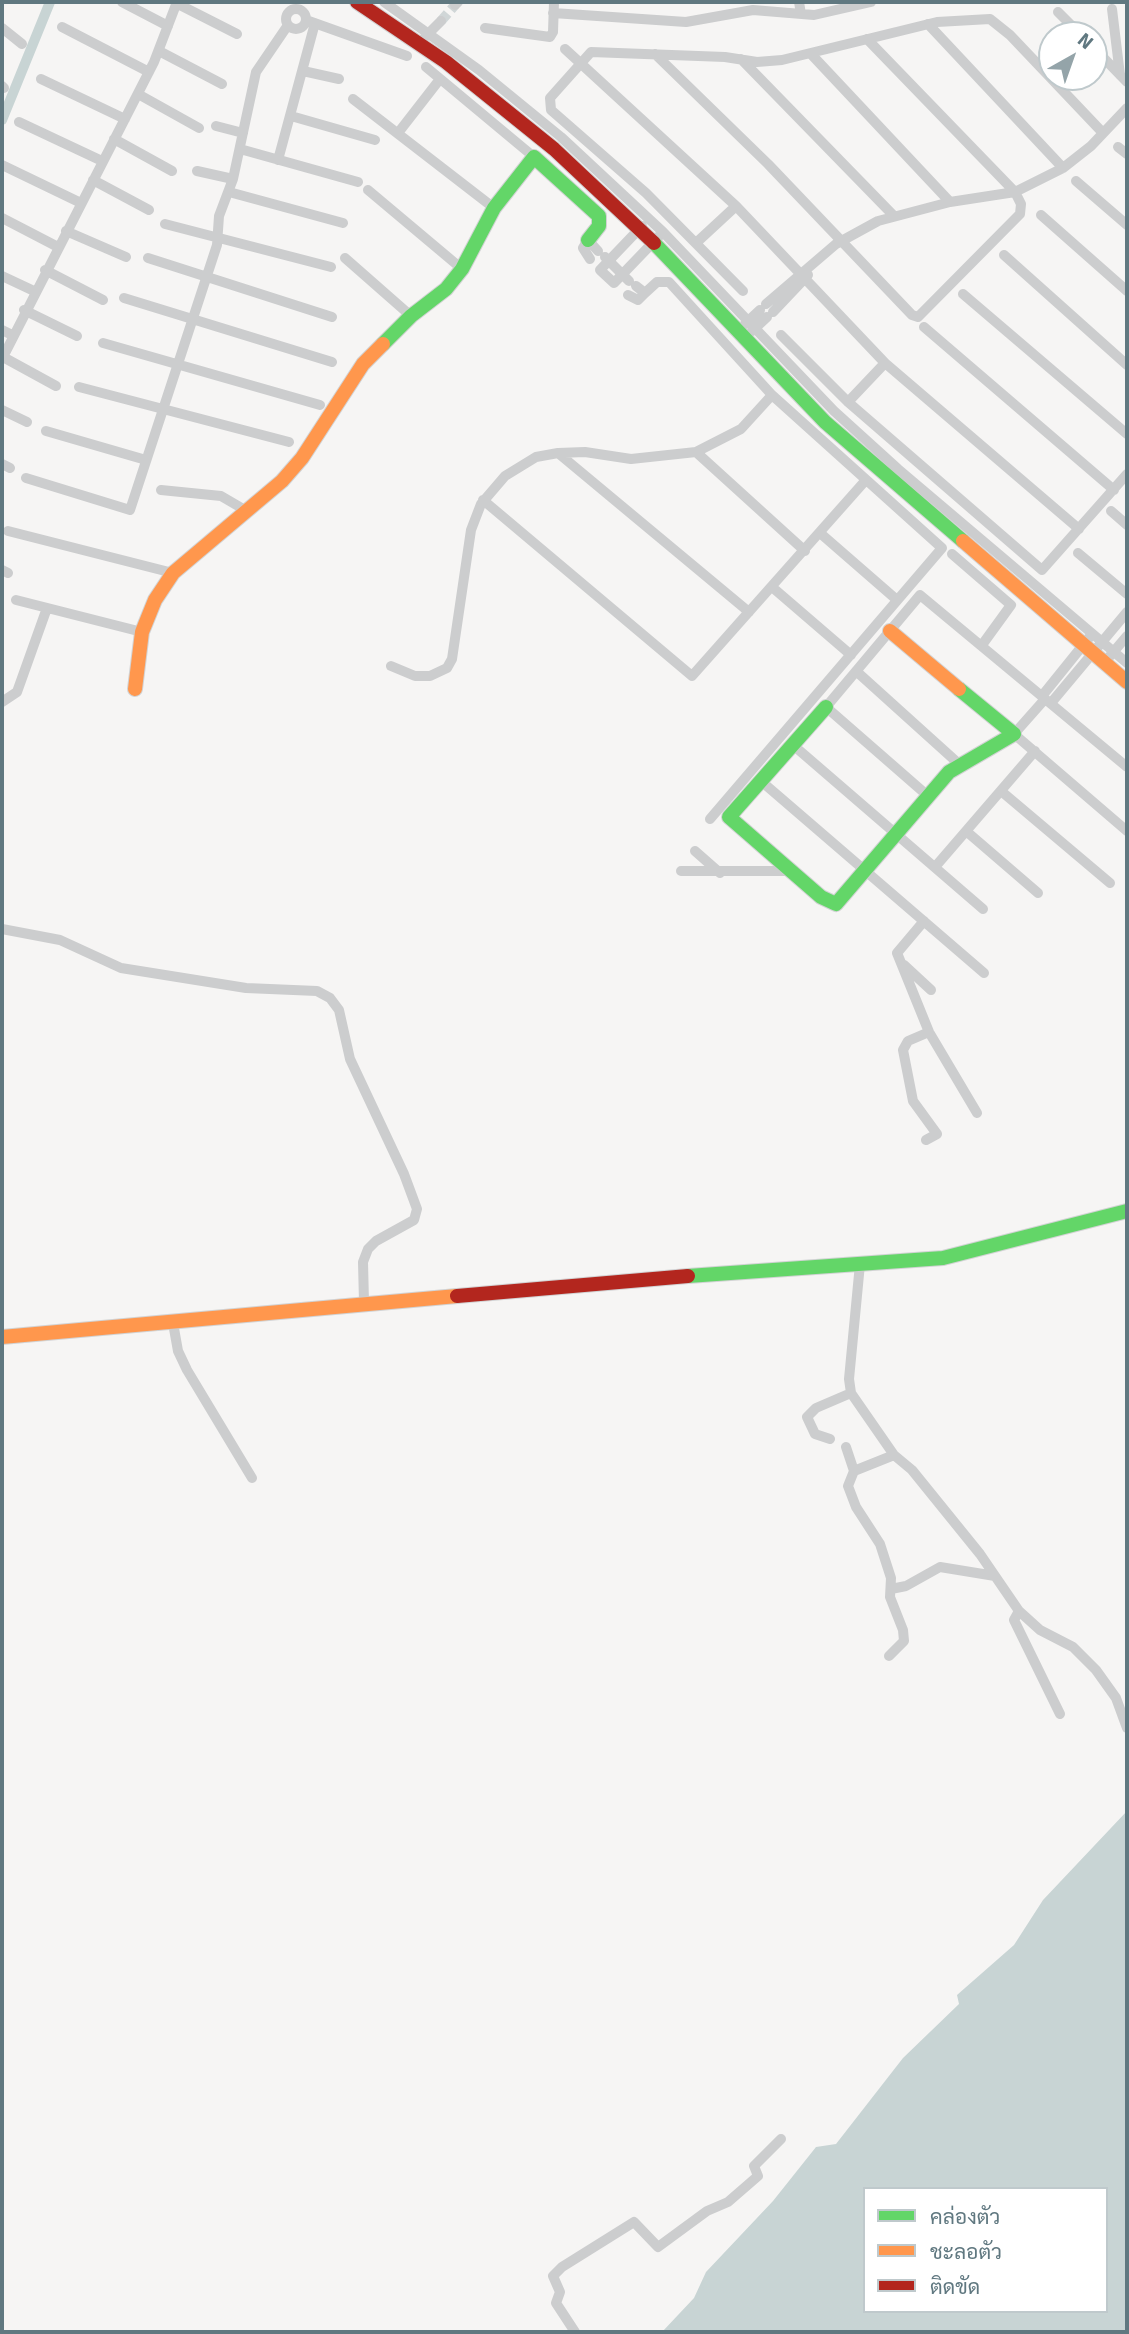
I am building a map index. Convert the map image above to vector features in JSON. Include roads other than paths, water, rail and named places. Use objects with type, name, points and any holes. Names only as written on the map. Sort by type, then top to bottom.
[{"type":"street","points":[[122,2],[168,26]]},
{"type":"street","points":[[357,2],[424,38]]},
{"type":"street","points":[[384,2],[658,237],[752,325],[830,417]]},
{"type":"street","points":[[799,2],[801,14]]},
{"type":"street","points":[[485,28],[550,37],[553,32],[553,7],[686,22],[753,10],[801,14],[838,11],[871,2]]},
{"type":"street","points":[[56,386],[2,358],[5,334],[24,310],[103,162],[159,51],[177,3],[237,34]]},
{"type":"street","points":[[1112,9],[1124,78]]},
{"type":"street","points":[[288,25],[300,28],[304,11]]},
{"type":"street","points":[[278,160],[303,71],[304,11]]},
{"type":"street","points":[[26,478],[130,510],[218,238],[219,216],[233,179],[256,72],[288,25],[286,15],[304,11],[407,56]]},
{"type":"street","points":[[1058,12],[1067,21]]},
{"type":"street","points":[[743,291],[696,243],[551,110],[550,98],[591,52],[782,60],[928,24],[982,19],[998,23],[1103,133]]},
{"type":"street","points":[[424,38],[441,21]]},
{"type":"street","points":[[928,24],[1063,168]]},
{"type":"street","points":[[62,27],[149,72]]},
{"type":"street","points":[[2,28],[22,44]]},
{"type":"street","points":[[655,54],[842,240],[912,315],[918,317],[1020,214],[1021,204],[1015,192],[867,39]]},
{"type":"street","points":[[565,49],[736,205],[885,363],[1079,530]]},
{"type":"street","points":[[159,51],[222,84]]},
{"type":"street","points":[[811,54],[950,202]]},
{"type":"street","points":[[741,59],[893,215]]},
{"type":"street","points":[[1108,62],[1124,78]]},
{"type":"street","points":[[426,67],[599,215],[600,252],[596,265]]},
{"type":"street","points":[[303,71],[339,79]]},
{"type":"street","points":[[41,79],[125,119]]},
{"type":"street","points":[[398,133],[440,79]]},
{"type":"street","points":[[138,94],[199,128]]},
{"type":"street","points":[[353,99],[494,208]]},
{"type":"street","points":[[740,335],[842,240],[893,215],[950,202],[1015,192],[1063,168],[1127,108]]},
{"type":"street","points":[[291,116],[375,140]]},
{"type":"street","points":[[19,122],[103,162]]},
{"type":"street","points":[[216,126],[243,133]]},
{"type":"street","points":[[114,139],[172,171]]},
{"type":"street","points":[[1118,147],[1127,154]]},
{"type":"street","points":[[240,149],[358,182]]},
{"type":"street","points":[[135,689],[142,632],[155,600],[173,573],[282,481],[302,458],[363,364],[411,316],[446,289],[462,269],[494,208],[534,157]]},
{"type":"street","points":[[2,165],[81,203]]},
{"type":"street","points":[[197,171],[233,179]]},
{"type":"street","points":[[93,180],[149,210]]},
{"type":"street","points":[[1076,181],[1127,225]]},
{"type":"street","points":[[368,190],[462,269]]},
{"type":"street","points":[[229,192],[343,223]]},
{"type":"street","points":[[696,243],[736,205]]},
{"type":"street","points":[[1041,215],[1127,290]]},
{"type":"street","points":[[2,218],[58,247]]},
{"type":"street","points":[[165,224],[331,267]]},
{"type":"street","points":[[600,252],[644,224]]},
{"type":"street","points":[[66,231],[125,257]]},
{"type":"street","points":[[621,289],[658,237]]},
{"type":"street","points":[[658,237],[740,335],[947,520],[1021,593],[1109,657],[1127,682]]},
{"type":"street","points":[[645,293],[600,252],[583,248],[621,289],[638,300],[657,282],[669,282],[772,395],[942,548],[710,819]]},
{"type":"street","points":[[1004,256],[1127,365]]},
{"type":"street","points":[[148,258],[332,317]]},
{"type":"street","points":[[345,258],[411,316]]},
{"type":"street","points":[[45,270],[103,299]]},
{"type":"street","points":[[2,276],[34,292]]},
{"type":"street","points":[[963,294],[1127,434]]},
{"type":"street","points":[[124,298],[332,362]]},
{"type":"street","points":[[24,310],[77,336]]},
{"type":"street","points":[[925,327],[1114,490]]},
{"type":"street","points":[[781,335],[848,402],[1042,570],[1127,474]]},
{"type":"street","points":[[103,343],[320,405]]},
{"type":"street","points":[[848,402],[885,363]]},
{"type":"street","points":[[79,387],[289,442]]},
{"type":"street","points":[[391,666],[415,676],[430,676],[447,668],[452,659],[471,530],[494,485],[517,467],[536,457],[558,453],[585,452],[631,459],[696,452],[741,429],[772,395]]},
{"type":"street","points":[[2,410],[27,422]]},
{"type":"street","points":[[46,431],[146,460]]},
{"type":"street","points":[[696,452],[805,551]]},
{"type":"street","points":[[558,453],[749,612]]},
{"type":"street","points":[[484,500],[692,676],[865,481]]},
{"type":"street","points":[[161,490],[221,496],[236,502],[245,510]]},
{"type":"street","points":[[1111,511],[1127,525]]},
{"type":"street","points":[[947,520],[1032,583],[1092,643]]},
{"type":"street","points":[[8,531],[173,573]]},
{"type":"street","points":[[820,533],[897,600]]},
{"type":"street","points":[[1078,553],[1127,594]]},
{"type":"street","points":[[953,554],[1010,605],[982,645]]},
{"type":"street","points":[[1021,593],[1032,583]]},
{"type":"street","points":[[772,587],[850,655]]},
{"type":"street","points":[[1127,612],[1092,643],[1046,700],[1014,734],[959,764],[928,796],[836,904],[821,897],[729,817],[826,707],[916,597],[923,595],[1046,700],[1127,767]]},
{"type":"street","points":[[16,600],[142,632]]},
{"type":"street","points":[[2,702],[17,692],[47,608]]},
{"type":"street","points":[[890,631],[1127,831]]},
{"type":"street","points":[[1109,657],[1127,636]]},
{"type":"street","points":[[1109,657],[1127,663]]},
{"type":"street","points":[[856,671],[959,764]]},
{"type":"street","points":[[826,707],[928,796]]},
{"type":"street","points":[[793,745],[983,909]]},
{"type":"street","points":[[935,867],[1035,751]]},
{"type":"street","points":[[761,781],[984,973]]},
{"type":"street","points":[[1001,790],[1110,883]]},
{"type":"street","points":[[966,831],[1038,893]]},
{"type":"street","points":[[695,851],[721,873]]},
{"type":"street","points":[[681,871],[721,873],[791,870]]},
{"type":"street","points":[[924,921],[897,953],[929,1032],[977,1113]]},
{"type":"street","points":[[2,929],[60,940],[121,968],[246,988],[317,991],[330,998],[339,1010],[351,1059],[404,1174],[417,1209],[414,1220],[376,1241],[368,1249],[363,1262],[364,1302]]},
{"type":"street","points":[[901,962],[931,990]]},
{"type":"street","points":[[926,1140],[937,1134],[913,1101],[903,1050],[908,1041],[929,1032]]},
{"type":"street","points":[[2,1337],[173,1323],[364,1302],[943,1258],[1127,1211]]},
{"type":"street","points":[[860,1265],[849,1378],[851,1393],[894,1455],[912,1470],[1019,1611],[1040,1630],[1073,1647],[1096,1670],[1116,1698],[1127,1728]]},
{"type":"street","points":[[173,1323],[177,1351],[252,1478]]},
{"type":"street","points":[[830,1439],[815,1434],[807,1417],[816,1408],[851,1393]]},
{"type":"street","points":[[846,1447],[855,1471]]},
{"type":"street","points":[[889,1656],[904,1641],[903,1630],[890,1597],[891,1589],[880,1544],[856,1507],[848,1486],[855,1471],[894,1455]]},
{"type":"street","points":[[891,1589],[906,1586],[940,1567],[995,1576]]},
{"type":"street","points":[[1019,1611],[1014,1620],[1060,1714]]},
{"type":"street","points":[[575,2332],[556,2303],[560,2292],[553,2276],[562,2267],[634,2222],[658,2247],[706,2211],[727,2202],[758,2176],[754,2166],[781,2139]]},
{"type":"waterway","points":[[2,120],[50,2]]},
{"type":"tunnel","points":[[441,21],[455,5]]}]
